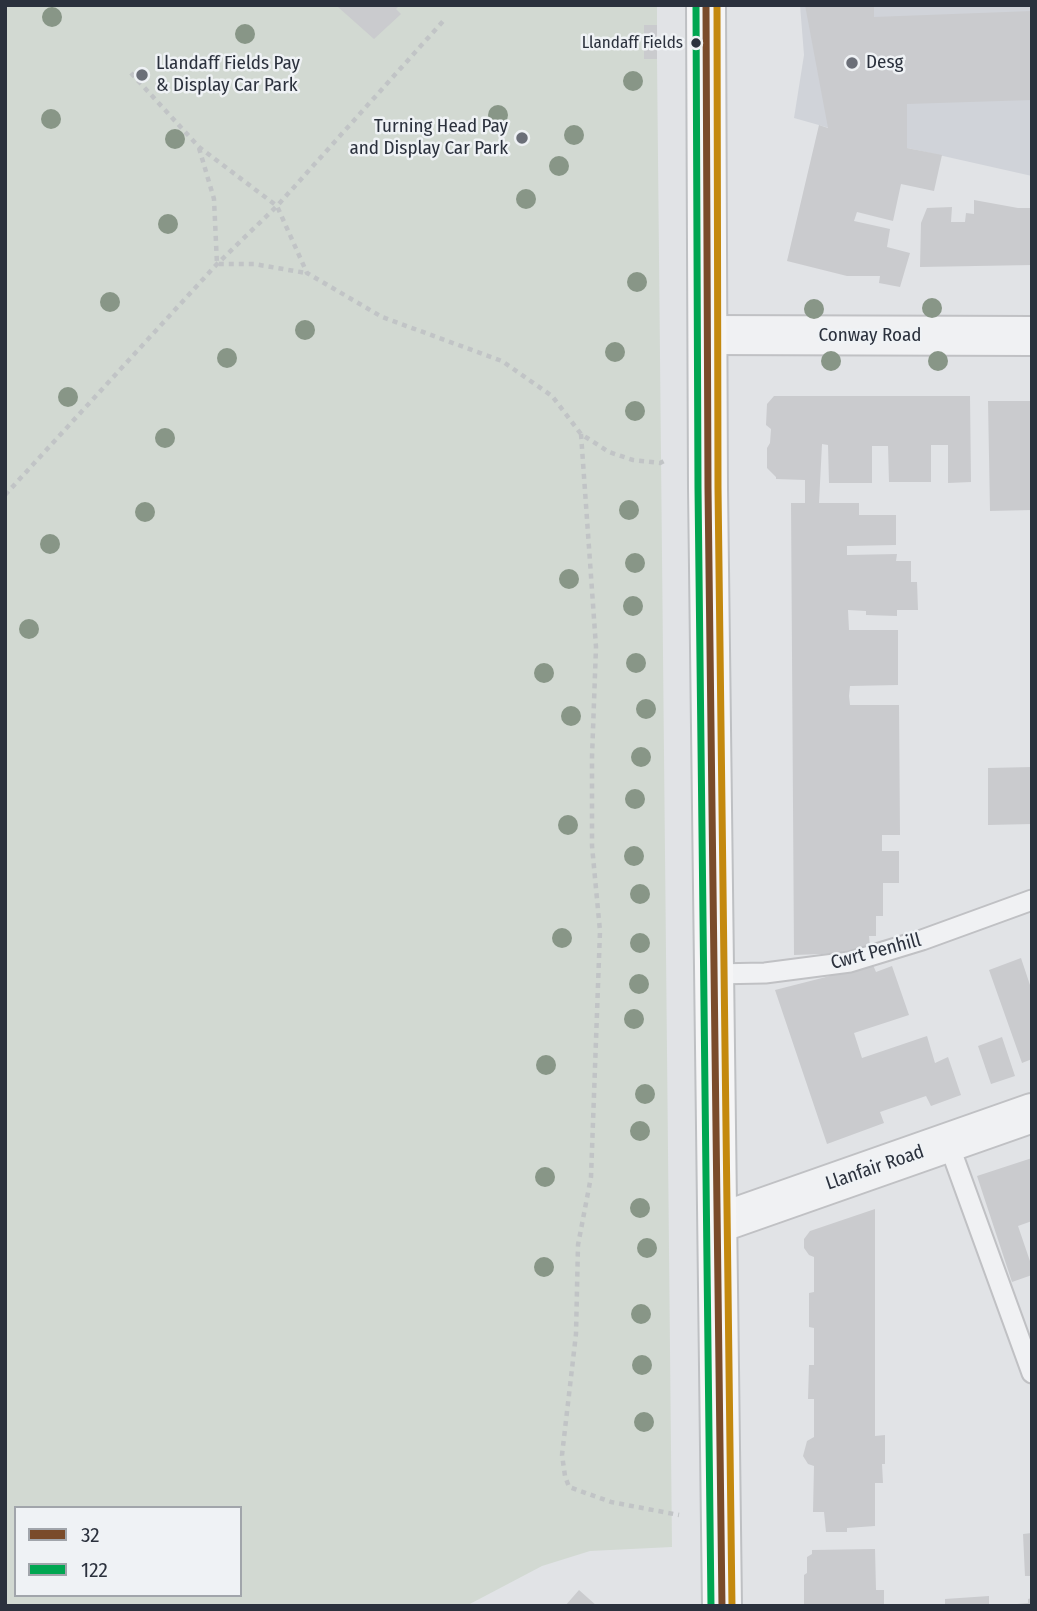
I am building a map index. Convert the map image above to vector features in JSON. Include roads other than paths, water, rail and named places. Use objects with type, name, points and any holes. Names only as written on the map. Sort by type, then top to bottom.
[{"type":"main road","points":[[706,5],[722,1606]]},
{"type":"street","name":"Conway Road","points":[[708,335],[1032,336]]},
{"type":"street","name":"Llanfair Road","points":[[719,1223],[1032,1113]]},
{"type":"lane","name":"Cwrt Penhill","points":[[714,974],[765,973],[850,962],[933,937],[1032,900]]},
{"type":"lane","points":[[948,1142],[1032,1373]]},
{"type":"place","name":"Llandaff Fields","points":[[696,43]]},
{"type":"place","name":"Desg","points":[[852,63]]},
{"type":"place","name":"Llandaff Fields Pay & Display Car Park","points":[[142,75]]},
{"type":"place","name":"Turning Head Pay and Display Car Park","points":[[522,138]]}]
